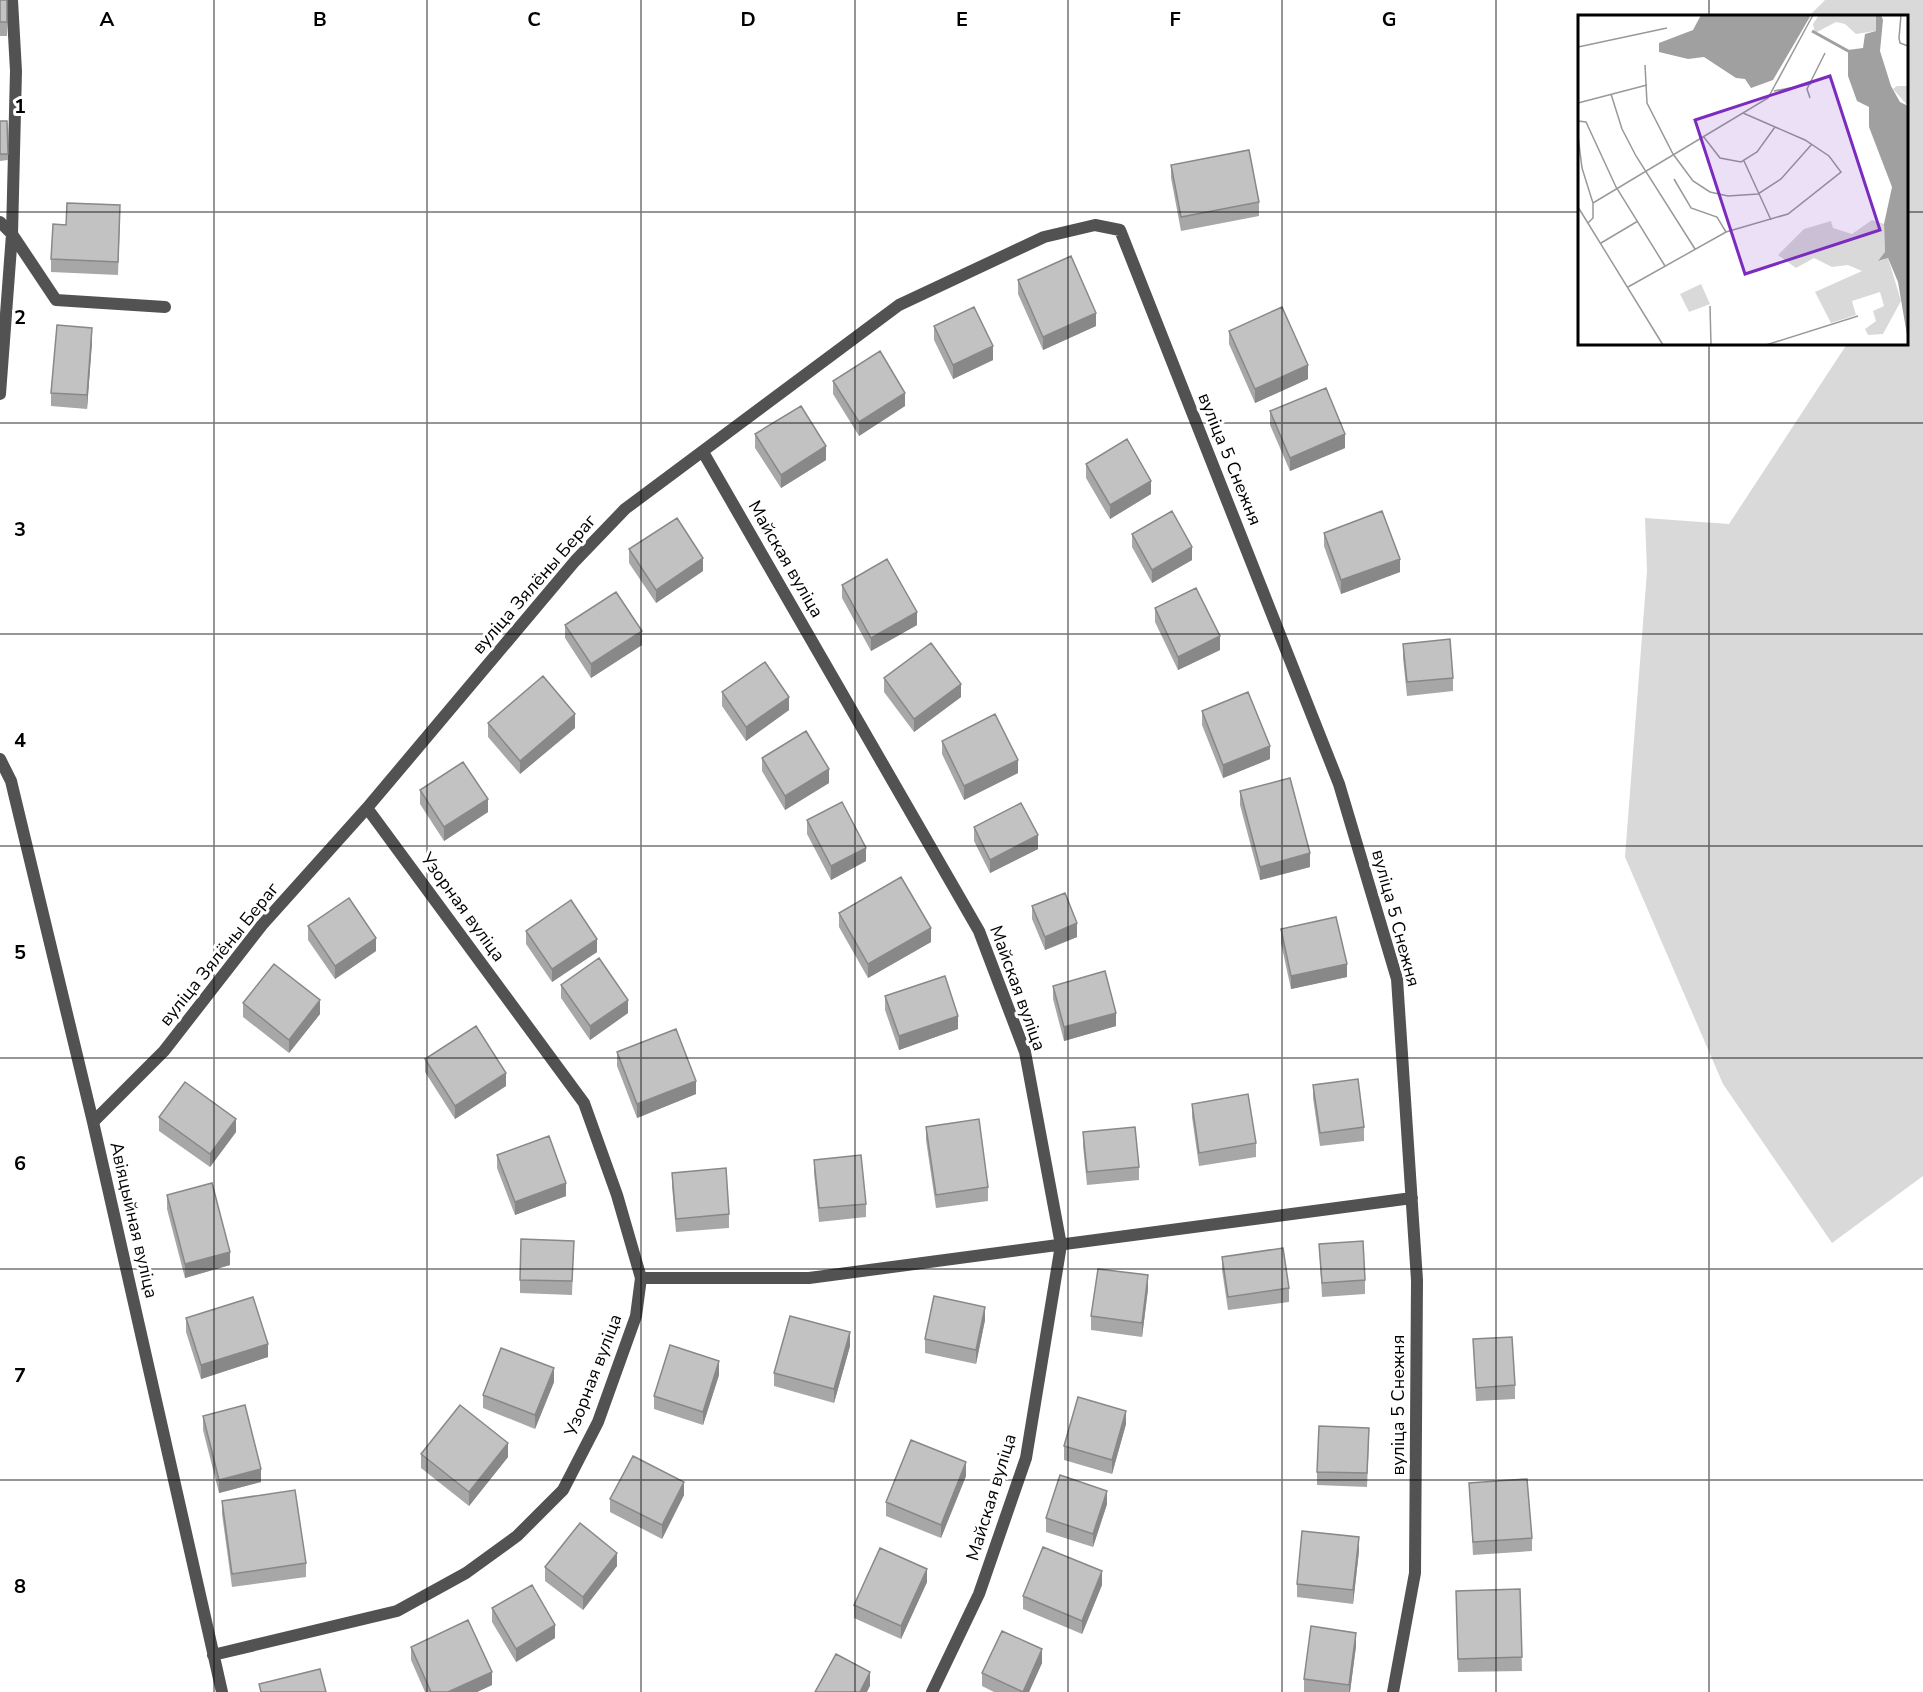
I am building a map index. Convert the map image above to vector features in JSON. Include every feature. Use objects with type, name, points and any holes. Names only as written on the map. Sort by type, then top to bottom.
[{"type":"street","points":[[0,394],[12,234],[16,71],[12,0]]},
{"type":"street","points":[[0,222],[12,234],[56,300],[165,307]]},
{"type":"street","name":"вуліца Зялёны Бераг","points":[[93,1122],[164,1051],[262,925],[367,808],[575,561],[625,509],[899,305],[1044,237],[1095,225],[1120,230]]},
{"type":"street","name":"вуліца 5 Снежня","points":[[1120,230],[1342,795],[1397,979],[1417,1280],[1415,1573],[1393,1692]]},
{"type":"street","name":"Майская вуліца","points":[[703,452],[979,931],[1025,1052],[1061,1245],[1026,1458],[979,1594],[932,1692]]},
{"type":"street","name":"Авіяцыйная вуліца","points":[[0,759],[11,781],[93,1122],[222,1692]]},
{"type":"street","name":"Узорная вуліца","points":[[213,1655],[397,1611],[466,1573],[517,1536],[563,1490],[598,1422],[636,1316],[640,1278],[617,1195],[584,1103],[367,808]]},
{"type":"street","points":[[640,1278],[809,1278],[1412,1198]]},
{"type":"shaded area","points":[[1825,0],[1923,0],[1923,1176],[1832,1243],[1723,1084],[1625,857],[1647,571],[1645,518],[1729,524],[1846,345],[1908,345],[1908,15],[1810,15]]},
{"type":"building","points":[[0,0],[7,0],[7,22],[0,22]]},
{"type":"building","points":[[0,121],[7,121],[8,154],[0,154]]},
{"type":"building","points":[[1249,150],[1259,202],[1181,217],[1171,165]]},
{"type":"building","points":[[67,203],[120,205],[118,262],[51,259],[53,224],[66,225]]},
{"type":"building","points":[[1071,256],[1096,313],[1043,337],[1018,280]]},
{"type":"building","points":[[974,307],[993,346],[953,365],[934,326]]},
{"type":"building","points":[[1282,307],[1308,365],[1255,389],[1229,331]]},
{"type":"building","points":[[57,325],[92,328],[87,395],[51,393]]},
{"type":"building","points":[[880,351],[905,393],[859,422],[833,381]]},
{"type":"building","points":[[1326,388],[1345,434],[1290,458],[1270,411]]},
{"type":"building","points":[[801,406],[826,446],[781,475],[755,434]]},
{"type":"building","points":[[1127,439],[1151,481],[1110,505],[1086,464]]},
{"type":"building","points":[[1172,511],[1192,547],[1152,570],[1132,534]]},
{"type":"building","points":[[1382,511],[1400,559],[1341,580],[1324,533]]},
{"type":"building","points":[[677,518],[703,558],[656,590],[629,549]]},
{"type":"building","points":[[887,559],[917,612],[871,638],[842,585]]},
{"type":"building","points":[[1196,588],[1220,636],[1178,657],[1155,608]]},
{"type":"building","points":[[616,592],[642,631],[591,664],[565,625]]},
{"type":"building","points":[[1450,639],[1453,678],[1407,682],[1403,644]]},
{"type":"building","points":[[931,643],[961,684],[914,719],[884,678]]},
{"type":"building","points":[[765,662],[789,697],[746,727],[722,692]]},
{"type":"building","points":[[543,676],[575,714],[520,761],[488,723]]},
{"type":"building","points":[[1248,692],[1270,746],[1223,765],[1202,711]]},
{"type":"building","points":[[995,714],[1018,760],[964,786],[942,741]]},
{"type":"building","points":[[806,731],[829,769],[785,796],[762,758]]},
{"type":"building","points":[[463,762],[488,799],[444,827],[420,790]]},
{"type":"building","points":[[1290,778],[1310,853],[1260,867],[1240,791]]},
{"type":"building","points":[[842,802],[866,848],[831,866],[807,820]]},
{"type":"building","points":[[1021,803],[1038,835],[990,860],[974,827]]},
{"type":"building","points":[[901,877],[931,928],[868,964],[839,913]]},
{"type":"building","points":[[1065,893],[1077,923],[1045,937],[1032,906]]},
{"type":"building","points":[[349,898],[376,938],[335,966],[308,926]]},
{"type":"building","points":[[571,900],[597,939],[552,969],[526,931]]},
{"type":"building","points":[[1336,917],[1347,964],[1291,976],[1281,929]]},
{"type":"building","points":[[599,958],[628,1000],[590,1026],[561,985]]},
{"type":"building","points":[[274,964],[320,1000],[289,1040],[243,1003]]},
{"type":"building","points":[[1105,971],[1116,1013],[1064,1027],[1053,986]]},
{"type":"building","points":[[945,976],[958,1016],[899,1036],[885,996]]},
{"type":"building","points":[[476,1026],[506,1073],[455,1106],[425,1059]]},
{"type":"building","points":[[676,1029],[696,1081],[637,1104],[617,1052]]},
{"type":"building","points":[[1358,1079],[1364,1127],[1320,1133],[1313,1085]]},
{"type":"building","points":[[185,1082],[236,1119],[210,1154],[159,1117]]},
{"type":"building","points":[[1248,1094],[1256,1143],[1199,1153],[1192,1104]]},
{"type":"building","points":[[979,1119],[988,1187],[936,1195],[926,1127]]},
{"type":"building","points":[[1135,1127],[1139,1167],[1087,1172],[1083,1132]]},
{"type":"building","points":[[549,1136],[566,1183],[515,1202],[497,1155]]},
{"type":"building","points":[[861,1155],[866,1204],[819,1208],[814,1160]]},
{"type":"building","points":[[726,1168],[729,1214],[676,1219],[672,1173]]},
{"type":"building","points":[[212,1183],[230,1252],[185,1264],[167,1195]]},
{"type":"building","points":[[521,1239],[574,1241],[572,1281],[520,1280]]},
{"type":"building","points":[[1363,1241],[1365,1280],[1322,1283],[1319,1244]]},
{"type":"building","points":[[1283,1248],[1289,1288],[1228,1297],[1222,1257]]},
{"type":"building","points":[[1098,1269],[1148,1275],[1142,1323],[1091,1316]]},
{"type":"building","points":[[934,1296],[985,1307],[976,1350],[925,1339]]},
{"type":"building","points":[[253,1297],[268,1344],[201,1365],[186,1318]]},
{"type":"building","points":[[790,1316],[850,1332],[834,1389],[774,1373]]},
{"type":"building","points":[[1512,1337],[1515,1385],[1476,1388],[1473,1339]]},
{"type":"building","points":[[670,1345],[719,1361],[703,1412],[654,1396]]},
{"type":"building","points":[[501,1348],[554,1368],[535,1415],[483,1395]]},
{"type":"building","points":[[1078,1397],[1126,1411],[1112,1460],[1064,1446]]},
{"type":"building","points":[[245,1405],[261,1469],[219,1480],[203,1416]]},
{"type":"building","points":[[460,1405],[508,1443],[469,1492],[421,1454]]},
{"type":"building","points":[[1319,1426],[1369,1428],[1367,1473],[1317,1472]]},
{"type":"building","points":[[911,1440],[966,1462],[941,1525],[886,1502]]},
{"type":"building","points":[[633,1456],[684,1482],[662,1525],[610,1499]]},
{"type":"building","points":[[1060,1475],[1107,1491],[1093,1534],[1046,1518]]},
{"type":"building","points":[[1527,1479],[1532,1538],[1473,1542],[1469,1483]]},
{"type":"building","points":[[295,1490],[306,1563],[232,1574],[222,1501]]},
{"type":"building","points":[[580,1523],[617,1553],[583,1597],[545,1567]]},
{"type":"building","points":[[1302,1531],[1359,1537],[1353,1590],[1297,1584]]},
{"type":"building","points":[[1043,1547],[1102,1571],[1082,1621],[1023,1596]]},
{"type":"building","points":[[880,1548],[927,1569],[901,1626],[854,1605]]},
{"type":"building","points":[[532,1585],[555,1625],[516,1649],[492,1608]]},
{"type":"building","points":[[1520,1589],[1522,1657],[1458,1659],[1456,1591]]},
{"type":"building","points":[[468,1620],[492,1672],[448,1692],[431,1692],[411,1647]]},
{"type":"building","points":[[1311,1626],[1356,1633],[1349,1685],[1304,1679]]},
{"type":"building","points":[[1002,1631],[1042,1649],[1023,1692],[982,1673]]},
{"type":"building","points":[[836,1654],[870,1672],[860,1692],[815,1692]]},
{"type":"building","points":[[320,1669],[326,1692],[261,1692],[259,1684]]}]
